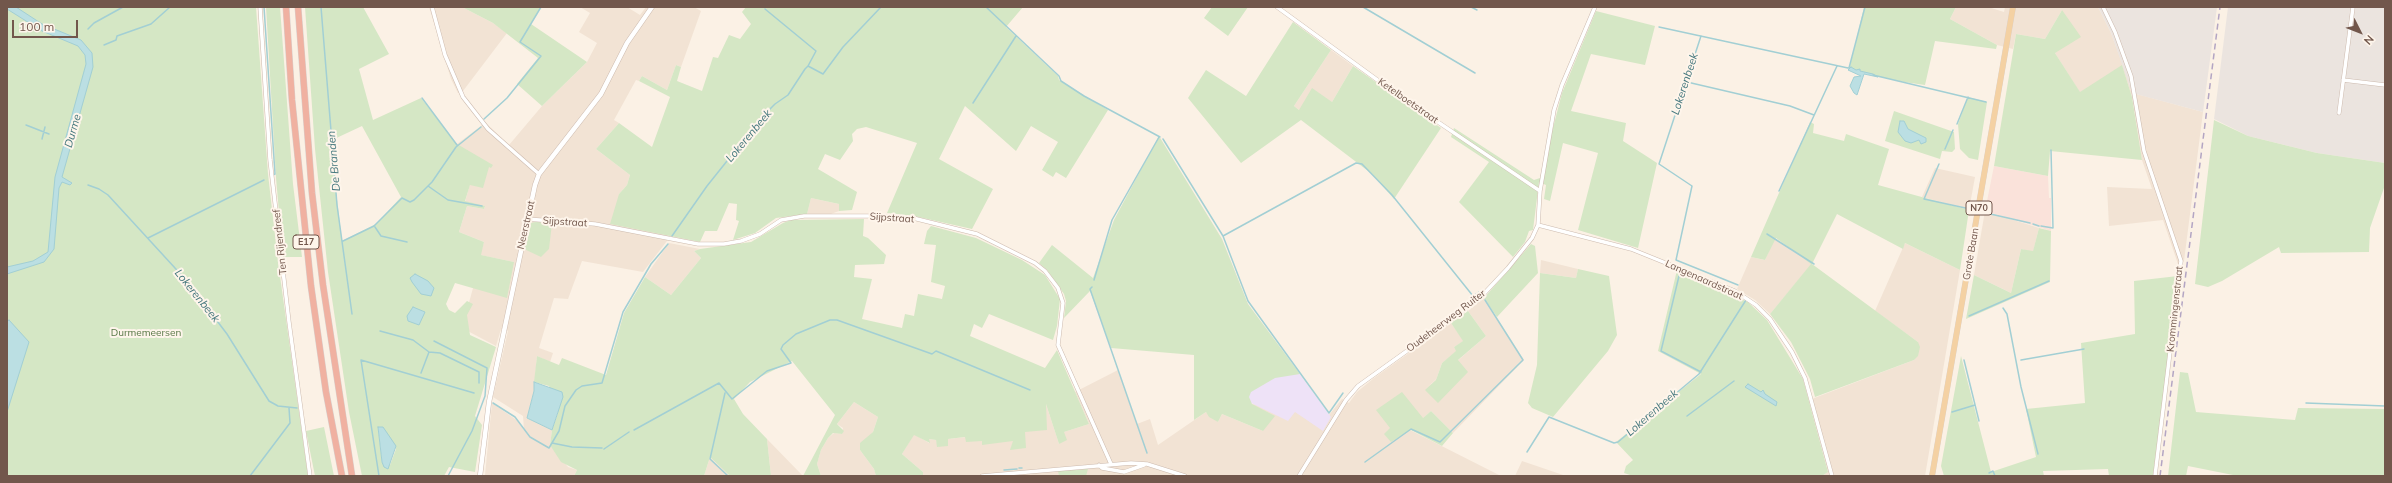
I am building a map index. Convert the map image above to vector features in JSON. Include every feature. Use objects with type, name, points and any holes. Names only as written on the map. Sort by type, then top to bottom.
[{"type":"highway","name":"E17","points":[[286,7],[293,108],[311,286],[326,392],[342,476]]},
{"type":"highway","name":"E17","points":[[298,7],[312,193],[323,285],[352,476]]},
{"type":"main road","name":"Grote Baan","points":[[1932,476],[2013,7]]},
{"type":"street","name":"Ten Rijendreef","points":[[260,7],[270,160],[290,329],[310,476]]},
{"type":"street","points":[[432,7],[445,55],[462,97],[488,129],[539,174]]},
{"type":"street","name":"Neerstraat","points":[[480,476],[489,402],[526,219],[539,174],[601,94],[627,43],[652,7]]},
{"type":"street","name":"Ketelboetstraat","points":[[1277,7],[1398,95],[1540,191]]},
{"type":"street","name":"Oudeheerweg Ruiter","points":[[1299,476],[1346,400],[1358,386],[1478,300],[1526,246],[1538,225],[1540,191],[1554,110],[1562,85],[1595,7]]},
{"type":"street","name":"Krommingenstraat","points":[[2103,7],[2115,32],[2131,76],[2144,151],[2181,261],[2155,476]]},
{"type":"street","points":[[2339,113],[2353,7]]},
{"type":"street","points":[[2343,80],[2385,85]]},
{"type":"street","name":"Sijpstraat","points":[[526,219],[595,224],[698,244],[724,244],[745,240],[760,234],[781,220],[804,216],[871,216],[913,218],[978,234],[1035,263],[1045,271],[1058,288],[1063,303],[1058,345],[1111,464]]},
{"type":"street","name":"Langenaardstraat","points":[[1538,225],[1631,249],[1729,288],[1756,305],[1770,319],[1792,352],[1805,378],[1832,476]]},
{"type":"street","points":[[982,476],[1111,464],[1147,464],[1185,476]]},
{"type":"street","points":[[1099,465],[1102,468],[1124,472],[1147,464]]},
{"type":"street","points":[[1037,470],[1038,476]]},
{"type":"shaded area","points":[[429,7],[462,7],[493,23],[507,33],[463,91],[458,93],[451,79]]},
{"type":"shaded area","points":[[580,7],[627,7],[640,15],[646,7],[694,7],[701,11],[681,67],[676,65],[667,90],[642,76],[639,81],[636,80],[614,120],[619,123],[596,149],[630,175],[627,185],[619,194],[670,237],[643,272],[582,261],[568,299],[554,298],[539,348],[553,353],[550,362],[537,356],[534,391],[527,418],[552,430],[550,445],[568,467],[577,470],[574,476],[482,476],[485,475],[492,403],[518,421],[524,430],[523,416],[493,397],[508,331],[501,329],[496,346],[462,328],[473,288],[514,262],[480,255],[484,242],[459,232],[467,206],[484,209],[485,206],[465,202],[470,184],[457,144],[481,126],[484,121],[509,145],[542,106],[587,62],[597,43],[579,32],[590,13]]},
{"type":"shaded area","points":[[1956,7],[1988,7],[2004,12],[2005,7],[2098,7],[2111,33],[2133,93],[2203,112],[2184,261],[2179,267],[2163,220],[2109,226],[2107,187],[2152,189],[2142,160],[2132,97],[2122,66],[2080,93],[2055,53],[2062,10],[2045,39],[2016,34],[2013,49],[1997,45],[1950,19]]},
{"type":"shaded area","points":[[2098,7],[2217,7],[2203,112],[2132,93],[2111,33]]},
{"type":"shaded area","points":[[2228,7],[2385,7],[2385,163],[2317,153],[2248,136],[2214,119]]},
{"type":"shaded area","points":[[1331,50],[1353,66],[1332,102],[1299,110],[1294,106]]},
{"type":"shaded area","points":[[1994,166],[2048,176],[2049,198],[2051,198],[2051,231],[1985,211]]},
{"type":"shaded area","points":[[1935,168],[1975,177],[1969,210],[1922,197]]},
{"type":"shaded area","points":[[811,198],[839,204],[839,211],[828,215],[807,214]]},
{"type":"shaded area","points":[[1985,211],[2039,228],[2033,252],[2021,249],[2011,293],[1974,275]]},
{"type":"shaded area","points":[[1775,238],[1812,264],[1770,314],[1755,300],[1737,289],[1751,257],[1765,260]]},
{"type":"shaded area","points":[[669,243],[700,249],[694,251],[701,258],[671,295],[645,277]]},
{"type":"shaded area","points":[[1905,243],[1960,270],[1925,476],[1822,476],[1828,472],[1809,400],[1914,360],[1918,342],[1875,311]]},
{"type":"shaded area","points":[[1541,260],[1578,269],[1576,278],[1540,273]]},
{"type":"shaded area","points":[[1484,298],[1524,360],[1453,433],[1431,411],[1410,430],[1501,476],[923,476],[923,472],[902,454],[914,434],[929,443],[929,439],[936,440],[938,447],[948,439],[966,437],[982,441],[982,445],[1045,401],[1059,444],[1064,432],[1089,424],[1075,392],[1118,370],[1137,424],[1150,419],[1158,445],[1206,412],[1218,422],[1222,414],[1263,431],[1252,404],[1329,415],[1342,399],[1349,403],[1357,392],[1374,378],[1451,323],[1464,341],[1454,347],[1457,351],[1442,363],[1436,379],[1486,336],[1468,311]]},
{"type":"shaded area","points":[[1288,358],[1331,417],[1323,431],[1295,412],[1288,421],[1237,396]]},
{"type":"shaded area","points":[[854,402],[878,417],[873,432],[860,450],[874,469],[876,476],[821,476],[817,464],[821,450],[828,438],[834,433],[842,434],[843,428],[837,424]]},
{"type":"shaded area","points":[[767,439],[802,475],[803,476],[771,476]]},
{"type":"shaded area","points":[[710,457],[730,476],[704,476]]},
{"type":"shaded area","points":[[1522,461],[1566,476],[1515,476]]},
{"type":"green space","name":"Durmemeersen","points":[[7,7],[256,7],[268,174],[278,262],[308,476],[7,476]]},
{"type":"green space","points":[[266,7],[280,7],[293,184],[302,257],[283,257],[276,178]]},
{"type":"green space","points":[[305,7],[363,7],[389,54],[359,69],[373,120],[421,98],[457,144],[493,165],[491,168],[489,167],[483,188],[470,185],[465,201],[485,206],[484,209],[467,206],[459,232],[484,242],[481,255],[514,262],[507,298],[455,283],[446,304],[449,310],[455,313],[467,301],[473,304],[467,315],[470,335],[496,347],[475,416],[482,425],[475,472],[449,467],[444,476],[362,476],[349,412],[328,272],[315,149]],"holes":[[[362,126],[401,197],[376,224],[342,241],[330,141]],[[378,427],[396,449],[390,465],[382,462]]]},
{"type":"green space","points":[[462,7],[541,7],[531,24],[587,62],[542,106],[517,84],[538,58],[493,23]]},
{"type":"green space","points":[[746,7],[1023,7],[1006,27],[1058,76],[1059,80],[1108,110],[1066,178],[1056,172],[1053,177],[1042,170],[1058,142],[1031,126],[1016,151],[965,106],[939,159],[993,189],[972,229],[914,216],[887,213],[917,143],[866,127],[857,129],[852,134],[853,141],[840,160],[825,154],[818,169],[857,192],[852,210],[839,211],[839,204],[811,198],[807,214],[776,218],[755,233],[733,240],[739,221],[736,220],[737,204],[729,203],[717,231],[705,231],[700,242],[610,224],[619,194],[627,185],[630,175],[596,149],[619,123],[652,147],[670,97],[639,81],[642,76],[667,90],[676,65],[681,67],[677,81],[702,91],[713,57],[718,58],[729,35],[740,39],[751,24],[742,12]]},
{"type":"green space","points":[[1212,7],[1248,7],[1228,36],[1204,18]]},
{"type":"green space","points":[[1864,7],[1956,7],[1950,19],[1997,45],[1996,49],[1935,41],[1925,85],[1849,70]]},
{"type":"green space","points":[[2062,10],[2081,37],[2055,53],[2080,92],[2122,65],[2132,97],[2142,160],[2050,151],[2048,176],[1994,166],[2016,34],[2045,39]]},
{"type":"green space","points":[[1596,11],[1655,26],[1645,65],[1591,54],[1571,111],[1626,123],[1623,141],[1657,163],[1638,248],[1578,230],[1598,153],[1563,143],[1550,201],[1544,199],[1546,185],[1539,182],[1533,230],[1529,231],[1525,242],[1513,257],[1459,202],[1489,162],[1451,137],[1454,128],[1534,180],[1540,178],[1562,93]]},
{"type":"green space","points":[[1293,22],[1331,50],[1294,106],[1299,110],[1312,88],[1332,102],[1353,66],[1441,128],[1394,199],[1372,174],[1301,120],[1241,163],[1188,98],[1206,70],[1246,96]]},
{"type":"green space","points":[[1968,97],[1987,102],[1978,160],[1969,158],[1960,149],[1958,124]]},
{"type":"green space","points":[[1894,111],[1954,132],[1955,149],[1952,152],[1942,151],[1940,159],[1885,141]]},
{"type":"green space","points":[[2214,120],[2248,136],[2317,153],[2385,163],[2385,185],[2370,228],[2369,252],[2281,253],[2279,247],[2222,281],[2208,287],[2195,284]]},
{"type":"green space","points":[[1810,122],[1814,124],[1813,133],[1844,141],[1846,134],[1889,149],[1878,185],[1969,210],[1960,270],[1905,243],[1903,249],[1837,214],[1812,264],[1918,342],[1920,347],[1918,356],[1914,360],[1815,397],[1810,379],[1791,342],[1770,314],[1811,264],[1776,238],[1765,260],[1751,257]]},
{"type":"green space","points":[[1159,136],[1222,239],[1248,304],[1300,374],[1275,378],[1251,392],[1249,397],[1252,404],[1275,416],[1263,431],[1222,414],[1218,422],[1209,417],[1206,412],[1194,420],[1194,355],[1111,348],[1090,291],[1064,318],[1066,301],[1064,294],[1047,270],[1039,263],[1052,245],[1093,278],[1114,220]]},
{"type":"green space","points":[[864,219],[863,236],[868,238],[886,255],[884,264],[855,265],[854,277],[872,279],[862,319],[902,328],[905,314],[914,316],[918,294],[942,299],[945,286],[931,282],[936,245],[924,244],[927,231],[931,226],[976,238],[1022,260],[1045,275],[1060,299],[1057,326],[1053,340],[989,314],[982,328],[974,324],[970,336],[1045,368],[1057,350],[1089,424],[1064,432],[1067,440],[1059,444],[1046,404],[1047,430],[1025,432],[1026,448],[1010,450],[1013,441],[982,445],[982,441],[966,442],[965,437],[948,439],[948,446],[937,447],[936,440],[929,439],[930,443],[914,435],[902,454],[923,472],[923,476],[876,476],[874,469],[860,450],[860,443],[873,432],[878,417],[854,402],[837,424],[844,431],[842,434],[833,433],[828,438],[821,450],[817,464],[821,476],[803,476],[835,415],[792,361],[750,382],[734,399],[743,414],[767,439],[771,476],[730,476],[710,457],[704,476],[574,476],[577,470],[561,462],[550,445],[552,430],[558,413],[549,386],[534,382],[537,356],[559,365],[562,358],[606,375],[624,313],[645,277],[671,295],[701,258],[694,251],[751,242],[783,223],[791,220]]},
{"type":"green space","points":[[530,223],[552,223],[549,249],[541,257],[524,249]]},
{"type":"green space","points":[[2039,228],[2051,231],[2050,282],[1966,319],[1974,275],[2011,293],[2021,249],[2033,251]]},
{"type":"green space","points":[[1531,244],[1535,246],[1538,273],[1497,317],[1484,298]]},
{"type":"green space","points":[[1578,269],[1609,276],[1617,335],[1608,351],[1553,417],[1532,408],[1528,403],[1537,365],[1540,273],[1576,278]]},
{"type":"green space","points":[[1677,270],[1748,302],[1767,320],[1803,379],[1828,472],[1822,476],[1633,476],[1624,473],[1626,466],[1633,460],[1616,442],[1701,374],[1658,351]]},
{"type":"green space","points":[[2178,276],[2153,476],[2109,476],[2108,469],[2043,471],[2044,476],[1944,476],[1941,466],[1961,356],[1991,472],[2036,457],[2026,409],[2085,403],[2081,343],[2135,334],[2134,281]]},
{"type":"green space","points":[[1468,311],[1486,336],[1458,360],[1468,372],[1438,403],[1425,390],[1436,380],[1442,363],[1456,351],[1454,347],[1463,341],[1451,323]]},
{"type":"green space","points":[[2180,372],[2188,373],[2196,412],[2295,420],[2298,408],[2385,409],[2385,476],[2238,476],[2188,466],[2186,476],[2168,476]]},
{"type":"green space","points":[[1402,392],[1423,418],[1431,411],[1453,433],[1442,446],[1411,430],[1391,442],[1384,434],[1390,428],[1376,410]]},
{"type":"green space","points":[[324,427],[334,476],[315,476],[306,431]]},
{"type":"green space","points":[[1088,469],[1086,476],[1059,476],[1058,471]]},
{"type":"water","name":"Durme","points":[[7,7],[16,7],[42,24],[81,40],[92,53],[93,67],[62,177],[72,183],[70,185],[62,182],[59,188],[54,249],[44,262],[7,274],[7,267],[33,261],[48,252],[55,177],[86,64],[85,55],[78,46],[42,31],[7,9]]},
{"type":"water","points":[[1851,67],[1856,70],[1860,69],[1860,71],[1873,74],[1878,77],[1864,74],[1857,95],[1850,86],[1854,77],[1861,76],[1848,70]]},
{"type":"water","points":[[1900,121],[1904,121],[1908,129],[1926,138],[1926,142],[1921,144],[1919,140],[1911,143],[1905,141],[1898,132]]},
{"type":"water","points":[[415,274],[428,281],[434,288],[431,296],[421,294],[412,282],[410,278]]},
{"type":"water","points":[[413,307],[425,312],[419,325],[408,321],[407,316]]},
{"type":"water","points":[[9,320],[29,342],[7,412],[7,322]]},
{"type":"water","points":[[534,382],[562,392],[563,397],[552,430],[527,418],[534,391]]},
{"type":"water","points":[[1748,384],[1761,392],[1763,390],[1765,394],[1777,402],[1776,406],[1745,387]]},
{"type":"water","points":[[378,427],[383,427],[396,446],[388,469],[384,467],[382,462]]},
{"type":"waterway","points":[[88,29],[94,23],[123,7]]},
{"type":"waterway","points":[[104,45],[116,40],[117,36],[151,24],[170,7]]},
{"type":"waterway","points":[[264,7],[275,174],[273,175]]},
{"type":"waterway","name":"De Branden","points":[[321,7],[337,205],[352,314]]},
{"type":"waterway","name":"De Branden","points":[[484,119],[507,98],[541,56],[520,42],[541,7]]},
{"type":"waterway","name":"Lokerenbeek","points":[[672,236],[707,186],[763,116],[775,104],[788,95],[805,69],[808,66],[823,74],[843,47],[881,7]]},
{"type":"waterway","points":[[986,7],[1059,76],[1061,81],[1084,96],[1160,137]]},
{"type":"waterway","points":[[1363,7],[1475,73]]},
{"type":"waterway","points":[[1471,7],[1477,10]]},
{"type":"waterway","name":"Lokerenbeek","points":[[1849,68],[1865,7]]},
{"type":"waterway","points":[[765,9],[816,51],[808,66]]},
{"type":"waterway","name":"Lokerenbeek","points":[[1659,27],[1848,68]]},
{"type":"waterway","points":[[973,103],[1016,36]]},
{"type":"waterway","name":"Lokerenbeek","points":[[1701,36],[1659,164],[1692,186],[1676,260],[1738,285]]},
{"type":"waterway","points":[[1779,191],[1837,66]]},
{"type":"waterway","points":[[1873,75],[1986,102]]},
{"type":"waterway","points":[[1687,82],[1790,106],[1814,115]]},
{"type":"waterway","points":[[1957,124],[1968,97]]},
{"type":"waterway","points":[[422,98],[457,145]]},
{"type":"waterway","points":[[26,125],[49,134]]},
{"type":"waterway","points":[[42,139],[45,127]]},
{"type":"waterway","points":[[343,241],[374,226],[402,198],[410,202],[414,200],[432,182],[456,147],[481,127]]},
{"type":"waterway","points":[[1945,149],[1953,130]]},
{"type":"waterway","points":[[1094,280],[1112,220],[1159,137]]},
{"type":"waterway","points":[[1163,139],[1223,236],[1356,163],[1362,164],[1392,195],[1473,296],[1479,292]]},
{"type":"waterway","points":[[2041,226],[2053,228],[2051,150]]},
{"type":"waterway","points":[[1939,164],[1924,199],[1970,209]]},
{"type":"waterway","points":[[148,238],[264,180]]},
{"type":"waterway","name":"Lokerenbeek","points":[[88,185],[99,189],[108,195],[186,280],[227,334],[269,401],[278,406],[297,408]]},
{"type":"waterway","points":[[428,186],[448,200],[482,206]]},
{"type":"waterway","points":[[1986,213],[2030,223]]},
{"type":"waterway","points":[[2033,224],[2039,226]]},
{"type":"waterway","points":[[375,227],[381,236],[407,242]]},
{"type":"waterway","points":[[1767,234],[1814,264]]},
{"type":"waterway","points":[[1223,236],[1248,301],[1329,413],[1343,393]]},
{"type":"waterway","name":"Lokerenbeek","points":[[493,403],[515,417],[530,437],[549,448],[559,431],[565,406],[576,390],[582,386],[602,383],[623,312],[651,264],[668,244]]},
{"type":"waterway","points":[[1679,276],[1661,351],[1701,372]]},
{"type":"waterway","points":[[1969,316],[2049,281]]},
{"type":"waterway","points":[[1092,287],[1090,289],[1147,453]]},
{"type":"waterway","points":[[1365,462],[1411,429],[1440,442],[1523,360],[1485,300]]},
{"type":"waterway","name":"Lokerenbeek","points":[[1527,452],[1549,417],[1614,443],[1618,442],[1699,374],[1746,300]]},
{"type":"waterway","points":[[2003,308],[2007,314],[2021,387],[2038,454]]},
{"type":"waterway","points":[[634,430],[719,383],[732,399],[767,371],[791,363],[781,349],[783,345],[796,334],[830,320],[837,320],[932,354],[936,351],[1030,390]]},
{"type":"waterway","points":[[380,331],[413,340],[429,352],[421,373]]},
{"type":"waterway","name":"Lokerenbeek","points":[[434,341],[487,368],[485,396],[472,431],[448,476]]},
{"type":"waterway","points":[[2021,360],[2084,349]]},
{"type":"waterway","points":[[429,352],[440,353],[479,372],[479,383]]},
{"type":"waterway","name":"Lokerenbeek","points":[[379,476],[361,360],[474,393]]},
{"type":"waterway","points":[[1964,360],[1979,421]]},
{"type":"waterway","points":[[1687,416],[1734,381]]},
{"type":"waterway","points":[[725,393],[710,459],[728,476]]},
{"type":"waterway","points":[[2306,403],[2385,406]]},
{"type":"waterway","points":[[1952,412],[1975,405]]},
{"type":"waterway","points":[[250,476],[290,423],[289,408]]},
{"type":"waterway","points":[[604,449],[629,432]]},
{"type":"waterway","points":[[552,443],[572,447],[602,448]]},
{"type":"waterway","points":[[1004,470],[1017,469]]},
{"type":"waterway","points":[[1989,473],[1993,471],[1995,476]]},
{"type":"railway","points":[[2160,476],[2220,7]]}]
